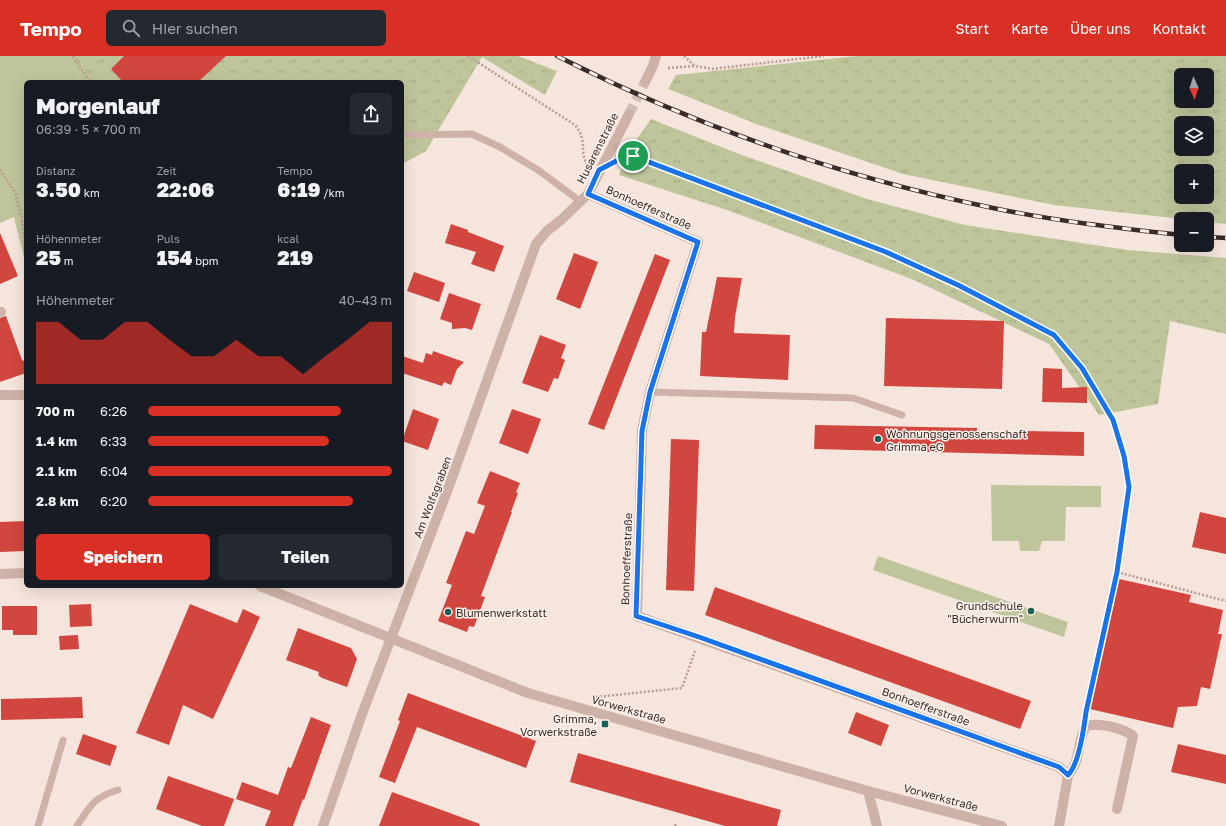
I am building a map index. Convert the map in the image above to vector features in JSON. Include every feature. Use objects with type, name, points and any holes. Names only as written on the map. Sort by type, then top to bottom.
[{"type":"street","points":[[645,82],[656,56]]},
{"type":"street","name":"Husarenstraße","points":[[588,194],[628,114]]},
{"type":"street","name":"Am Wolfsgraben","points":[[323,826],[448,489],[536,244],[547,231],[561,220],[588,194]]},
{"type":"street","name":"Bonhoefferstraße","points":[[588,194],[698,242],[650,392],[642,431],[636,616],[699,637],[1059,767],[1068,775]]},
{"type":"street","points":[[0,395],[24,395]]},
{"type":"street","points":[[0,574],[24,573]]},
{"type":"street","name":"Vorwerkstraße","points":[[265,588],[391,640],[528,692],[868,791],[1002,826]]},
{"type":"street","points":[[1059,826],[1068,775],[1074,769],[1086,726],[1093,724],[1128,732],[1133,736],[1117,809]]},
{"type":"street","points":[[868,791],[877,826]]},
{"type":"lane","points":[[404,135],[472,134],[500,147],[538,170],[580,201]]},
{"type":"lane","points":[[650,392],[853,398],[902,414]]},
{"type":"lane","points":[[38,826],[63,740]]},
{"type":"lane","points":[[77,826],[91,805],[102,794],[118,790]]},
{"type":"path","points":[[73,56],[89,80]]},
{"type":"path","points":[[468,56],[575,125],[582,133],[583,157],[587,164],[599,170],[622,158],[633,156],[886,252],[960,286],[1054,335],[1082,368],[1113,420],[1124,456],[1129,487],[1117,572],[1086,712],[1084,730]]},
{"type":"path","points":[[684,56],[695,66]]},
{"type":"path","points":[[650,72],[670,67],[695,66],[712,69],[824,56]]},
{"type":"path","points":[[0,170],[15,192],[22,218],[24,243]]},
{"type":"path","points":[[1117,572],[1226,600]]},
{"type":"path","points":[[588,698],[682,688],[699,637]]},
{"type":"green space","points":[[0,56],[67,56],[82,80],[24,80],[24,258],[14,217],[0,223]]},
{"type":"green space","points":[[67,56],[518,56],[557,71],[545,95],[482,57],[426,151],[404,163],[404,80],[82,80]]},
{"type":"green space","points":[[857,56],[1226,56],[1226,224],[1214,223],[1214,212],[1174,212],[1174,218],[1054,205],[903,174],[759,125],[668,89],[676,75]]},
{"type":"green space","points":[[651,119],[739,154],[867,199],[965,225],[1127,250],[1226,258],[1226,334],[1170,321],[1158,404],[1099,415],[1049,344],[914,280],[730,211],[619,175],[629,150]]},
{"type":"green space","points":[[991,485],[1101,486],[1101,507],[1066,507],[1065,541],[1042,541],[1039,551],[1020,551],[1019,541],[992,541]]},
{"type":"green space","points":[[878,556],[1068,622],[1064,637],[873,570]]},
{"type":"building","points":[[124,56],[226,56],[200,80],[121,80],[111,69]]},
{"type":"building","points":[[451,224],[504,246],[494,272],[471,264],[476,252],[445,243]]},
{"type":"building","points":[[0,233],[18,276],[0,284]]},
{"type":"building","points":[[574,253],[598,262],[580,309],[556,299]]},
{"type":"building","points":[[655,254],[670,260],[604,430],[588,424]]},
{"type":"building","points":[[414,272],[445,283],[439,302],[407,291]]},
{"type":"building","points":[[717,277],[742,278],[735,317],[734,333],[790,335],[788,380],[700,376],[702,332],[706,332]]},
{"type":"building","points":[[449,293],[481,304],[472,330],[465,328],[452,329],[452,323],[440,319]]},
{"type":"building","points":[[6,316],[22,360],[24,361],[24,374],[0,382],[0,318]]},
{"type":"building","points":[[886,318],[1004,321],[1002,389],[884,386]]},
{"type":"building","points":[[540,335],[566,345],[561,358],[565,360],[558,379],[554,378],[548,392],[522,383]]},
{"type":"building","points":[[433,351],[464,362],[457,369],[451,385],[444,382],[442,386],[404,374],[404,357],[423,363],[426,353],[432,355]]},
{"type":"building","points":[[1043,368],[1062,369],[1062,388],[1087,387],[1087,403],[1042,402]]},
{"type":"building","points":[[413,409],[439,419],[428,450],[404,442],[404,435]]},
{"type":"building","points":[[512,409],[541,419],[528,454],[499,443]]},
{"type":"building","points":[[815,425],[977,428],[977,438],[1022,439],[1023,431],[1084,432],[1084,456],[814,449]]},
{"type":"building","points":[[671,439],[699,440],[694,591],[666,590]]},
{"type":"building","points":[[490,471],[520,483],[516,492],[518,493],[512,512],[481,596],[485,597],[474,627],[469,626],[467,632],[438,621],[452,585],[446,583],[466,531],[474,534],[485,506],[477,503]]},
{"type":"building","points":[[1200,512],[1226,518],[1226,554],[1192,547]]},
{"type":"building","points":[[24,521],[24,551],[0,552],[0,522]]},
{"type":"building","points":[[1119,579],[1191,595],[1189,602],[1223,610],[1218,634],[1222,634],[1210,689],[1201,687],[1197,706],[1178,707],[1173,728],[1090,709]]},
{"type":"building","points":[[715,587],[1031,701],[1020,729],[705,615]]},
{"type":"building","points":[[91,604],[92,626],[70,627],[69,605]]},
{"type":"building","points":[[190,604],[237,623],[243,609],[260,617],[213,719],[183,705],[169,745],[136,733]]},
{"type":"building","points":[[2,606],[37,606],[37,635],[13,635],[13,630],[2,630]]},
{"type":"building","points":[[298,628],[351,648],[357,659],[347,687],[322,678],[318,675],[319,672],[286,660]]},
{"type":"building","points":[[78,635],[79,649],[60,650],[59,636]]},
{"type":"building","points":[[408,693],[536,741],[526,768],[417,727],[395,783],[379,777],[400,721],[398,720]]},
{"type":"building","points":[[82,697],[83,718],[1,720],[1,699]]},
{"type":"building","points":[[856,712],[889,725],[881,746],[848,733]]},
{"type":"building","points":[[311,717],[331,725],[304,800],[303,799],[293,826],[265,826],[271,811],[236,799],[242,782],[278,795],[288,767],[291,768]]},
{"type":"building","points":[[83,734],[117,746],[110,766],[76,754]]},
{"type":"building","points":[[1178,744],[1226,755],[1226,784],[1171,772]]},
{"type":"building","points":[[578,753],[781,810],[777,826],[725,826],[570,782]]},
{"type":"building","points":[[168,776],[234,799],[224,826],[202,826],[156,809]]},
{"type":"building","points":[[392,792],[480,824],[479,826],[379,826]]},
{"type":"tunnel","points":[[629,114],[645,82]]},
{"type":"railway","points":[[557,56],[662,105],[716,127],[825,165],[881,181],[1016,213],[1087,224],[1174,234]]},
{"type":"railway","points":[[1214,237],[1226,238]]},
{"type":"place","name":"Wohnungsgenossenschaft Grimma eG","points":[[878,439]]},
{"type":"place","name":"Grundschule \"Bücherwurm\"","points":[[1031,611]]},
{"type":"place","name":"Blumenwerkstatt","points":[[448,612]]},
{"type":"place","name":"Grimma, Vorwerkstraße","points":[[605,724]]},
{"type":"route","points":[[633,156],[860,241],[960,286],[1054,335],[1082,368],[1113,420],[1124,456],[1129,487],[1117,572],[1086,712],[1084,730],[1074,769],[1068,775],[1059,767],[699,637],[636,616],[642,431],[650,392],[698,242],[588,194],[599,170],[622,158],[633,156]]}]
